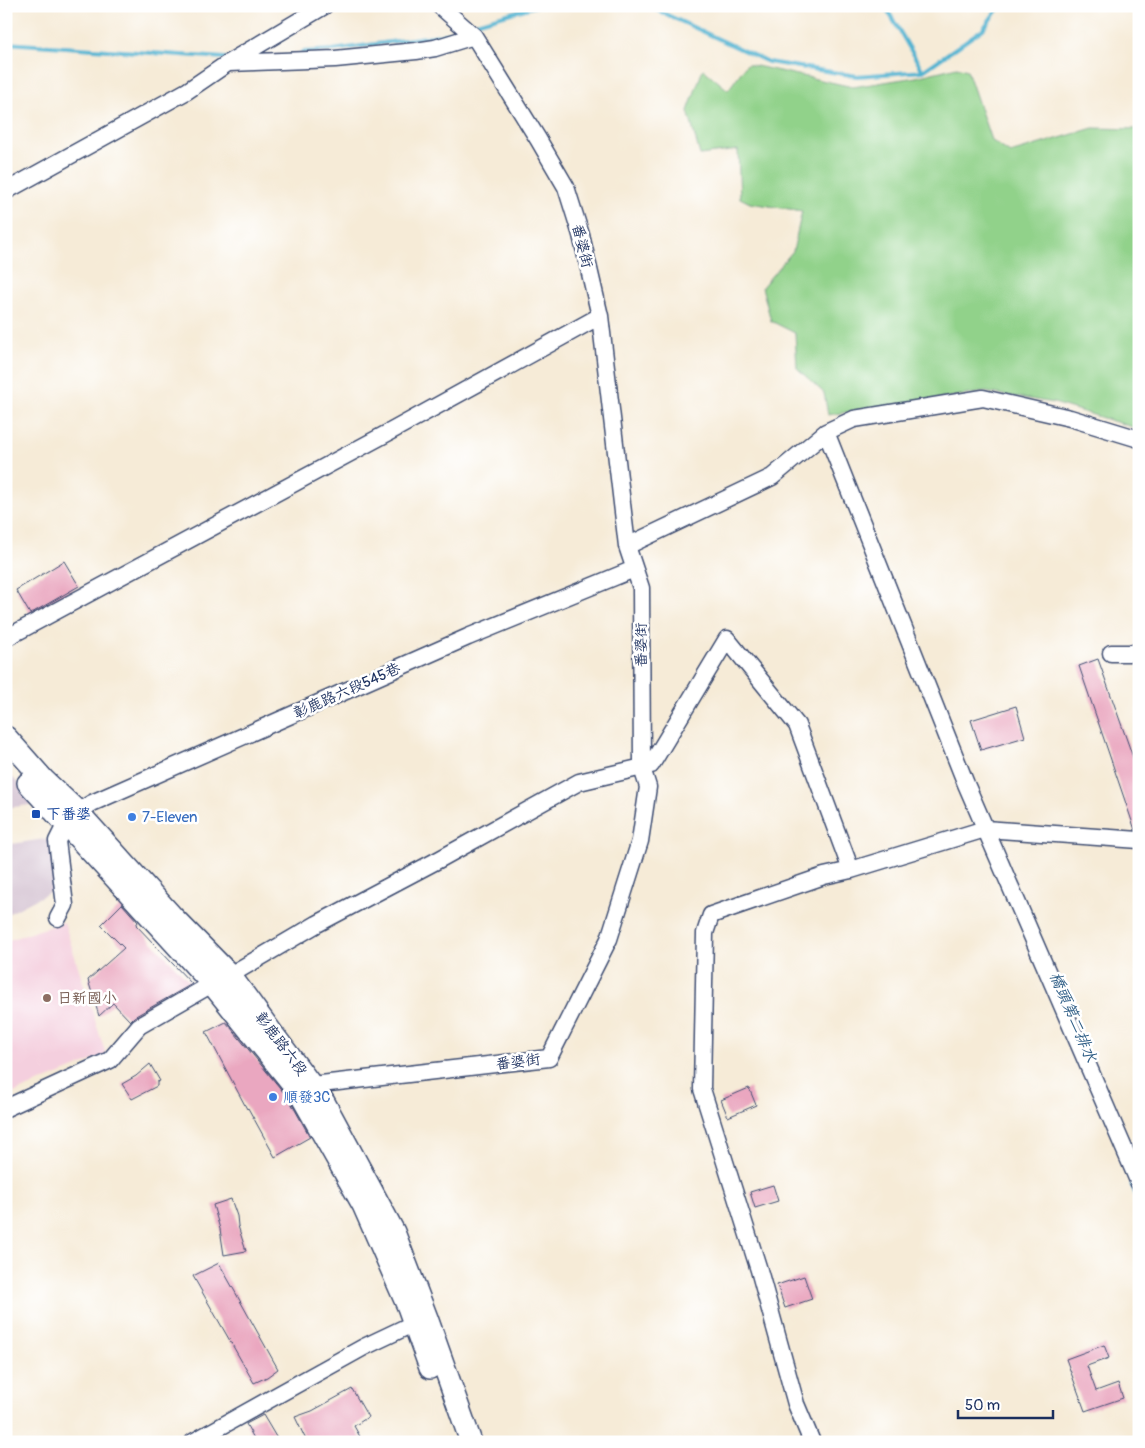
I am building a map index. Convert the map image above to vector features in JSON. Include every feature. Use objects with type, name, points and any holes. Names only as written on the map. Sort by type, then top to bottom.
[{"type":"main road","name":"彰鹿路六段","points":[[6,737],[44,780],[72,818]]},
{"type":"main road","name":"彰鹿路六段","points":[[6,758],[72,818],[173,917],[221,979],[273,1034],[305,1089],[324,1102],[394,1232],[456,1442]]},
{"type":"main road","name":"彰鹿路六段","points":[[420,1320],[471,1442]]},
{"type":"street","points":[[6,190],[187,90],[228,63],[324,6]]},
{"type":"street","name":"番婆街","points":[[305,1089],[550,1058],[609,939],[640,841],[648,787],[642,768],[641,588],[627,546],[600,316],[580,235],[566,187],[538,139],[474,36],[440,6]]},
{"type":"street","points":[[228,63],[335,59],[407,52],[435,48],[474,36]]},
{"type":"street","points":[[6,638],[395,429],[600,316]]},
{"type":"street","points":[[627,546],[772,476],[826,432],[854,419],[983,398],[1070,418],[1139,439]]},
{"type":"street","points":[[826,432],[966,784],[1139,1183]]},
{"type":"street","name":"彰鹿路六段545巷","points":[[72,818],[92,803],[468,637],[634,569]]},
{"type":"street","points":[[6,1108],[110,1060],[138,1026],[317,924],[579,782],[651,765],[727,639],[797,725],[851,870]]},
{"type":"street","points":[[1111,653],[1139,653]]},
{"type":"street","points":[[58,918],[65,905],[57,841],[72,818]]},
{"type":"street","points":[[812,1442],[796,1404],[759,1270],[702,1089],[705,933],[711,915],[824,876],[851,870],[985,829],[1139,840]]},
{"type":"street","points":[[192,1442],[364,1348],[420,1320]]},
{"type":"shaded area","points":[[6,771],[38,804],[6,808]]},
{"type":"shaded area","points":[[6,817],[12,844],[52,838],[59,887],[6,915]]},
{"type":"shaded area","name":"日新國小","points":[[64,922],[106,1055],[6,1096],[6,941]]},
{"type":"green space","points":[[747,64],[853,87],[916,77],[957,67],[967,70],[991,140],[1010,153],[1093,128],[1139,129],[1139,429],[1054,403],[985,392],[828,415],[824,393],[797,368],[795,333],[771,321],[762,287],[793,251],[802,211],[750,203],[740,198],[738,150],[700,155],[688,111],[703,69],[728,90]]},
{"type":"building","points":[[64,561],[79,586],[30,614],[16,590]]},
{"type":"building","points":[[1098,659],[1139,774],[1139,830],[1135,830],[1079,666]]},
{"type":"building","points":[[1016,706],[1025,737],[981,750],[971,720]]},
{"type":"building","points":[[122,904],[138,922],[136,925],[192,984],[130,1021],[113,1003],[99,1016],[88,980],[124,948],[101,925]]},
{"type":"building","points":[[226,1022],[289,1099],[310,1137],[275,1157],[206,1032]]},
{"type":"building","points":[[150,1064],[160,1081],[157,1082],[157,1086],[132,1099],[122,1084],[136,1076]]},
{"type":"building","points":[[749,1088],[756,1105],[728,1117],[721,1100]]},
{"type":"building","points":[[773,1185],[778,1201],[755,1208],[750,1192]]},
{"type":"building","points":[[231,1199],[246,1251],[224,1255],[220,1229],[213,1205]]},
{"type":"building","points":[[219,1263],[278,1369],[254,1383],[193,1276]]},
{"type":"building","points":[[804,1276],[812,1299],[785,1308],[777,1285]]},
{"type":"building","points":[[1104,1345],[1109,1358],[1087,1366],[1096,1391],[1118,1383],[1123,1398],[1085,1411],[1066,1359]]},
{"type":"building","points":[[352,1389],[368,1417],[354,1426],[363,1442],[307,1442],[295,1417],[312,1411]]},
{"type":"building","points":[[263,1415],[279,1442],[256,1442],[246,1424]]},
{"type":"waterway","points":[[476,23],[536,6]]},
{"type":"waterway","points":[[648,6],[768,62],[857,76],[923,71],[983,29],[1000,6]]},
{"type":"waterway","points":[[885,6],[923,71]]},
{"type":"waterway","points":[[302,52],[333,50],[447,34],[453,31]]},
{"type":"waterway","points":[[6,43],[225,58]]},
{"type":"waterway","name":"橋頭第二排水","points":[[1131,1184],[1139,1202]]},
{"type":"place","name":"下番婆","points":[[36,814]]},
{"type":"place","name":"7-Eleven","points":[[132,817]]},
{"type":"place","name":"日新國小","points":[[47,998]]},
{"type":"place","name":"順發3C","points":[[273,1097]]}]
